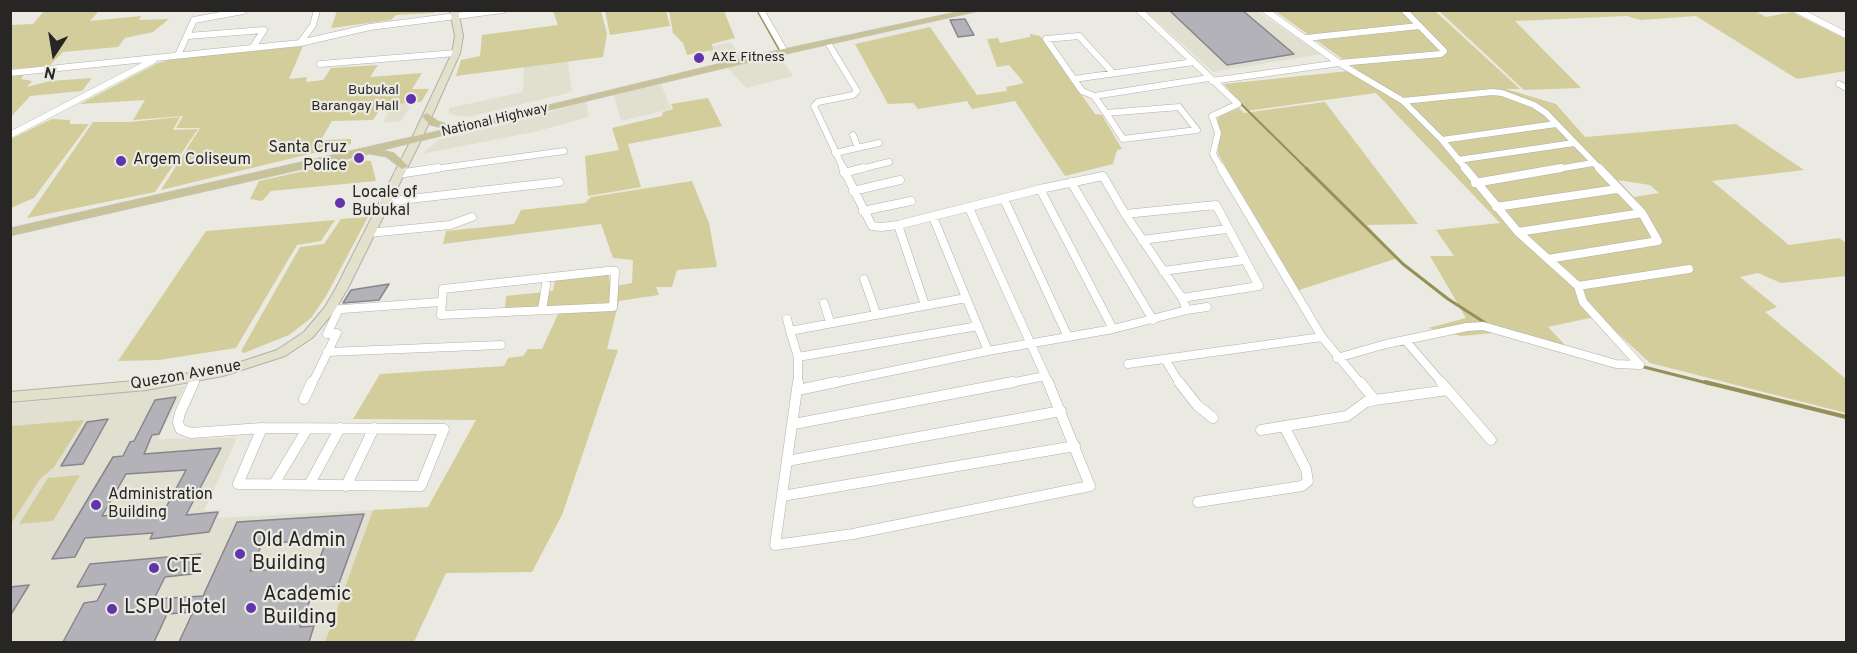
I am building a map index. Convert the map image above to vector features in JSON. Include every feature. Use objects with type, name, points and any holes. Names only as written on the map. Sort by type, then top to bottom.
[{"type":"main road","name":"National Highway","points":[[10,232],[462,129],[785,52],[980,10]]},
{"type":"main road","points":[[454,13],[459,36],[456,53]]},
{"type":"main road","name":"Quezon Avenue","points":[[10,398],[146,385],[196,377],[249,365],[281,353],[308,335],[334,310],[383,202],[417,138],[456,53]]},
{"type":"main road","points":[[427,116],[440,126],[462,129]]},
{"type":"main road","points":[[349,153],[382,153],[396,159],[400,170]]},
{"type":"street","points":[[300,43],[313,25],[317,10]]},
{"type":"street","points":[[10,73],[300,43],[370,27],[454,13],[503,10]]},
{"type":"street","points":[[761,10],[785,52]]},
{"type":"street","points":[[1139,10],[1238,104],[1212,116],[1218,133],[1213,154],[1322,337],[1337,358],[1375,400]]},
{"type":"street","points":[[1265,10],[1339,63],[1403,101],[1442,140],[1518,232],[1578,286],[1583,302],[1640,365],[1616,364],[1557,350],[1483,326],[1467,327],[1362,349],[1337,358]]},
{"type":"street","points":[[1113,73],[1079,36],[1046,39],[1082,91],[1094,96],[1339,63],[1441,54],[1444,51],[1404,10]]},
{"type":"street","points":[[1797,10],[1846,34]]},
{"type":"street","points":[[178,56],[194,20],[243,11]]},
{"type":"street","points":[[1306,38],[1419,26]]},
{"type":"street","points":[[188,36],[264,30],[253,47]]},
{"type":"street","points":[[828,43],[857,91],[854,95],[818,102],[814,106],[844,173],[872,226],[898,225],[1040,189],[1103,176],[1125,214],[1182,298],[1187,310]]},
{"type":"street","points":[[320,64],[456,53]]},
{"type":"street","points":[[10,135],[158,58]]},
{"type":"street","points":[[1074,79],[1194,62]]},
{"type":"street","points":[[1839,84],[1846,88]]},
{"type":"street","points":[[1403,101],[1479,93],[1502,93],[1534,105],[1546,113],[1642,213],[1658,241],[1548,259]]},
{"type":"street","points":[[1094,96],[1106,114],[1123,138],[1197,130],[1179,107],[1106,114]]},
{"type":"street","points":[[1442,140],[1556,124]]},
{"type":"street","points":[[853,135],[858,148]]},
{"type":"street","points":[[835,153],[879,143]]},
{"type":"street","points":[[1458,160],[1574,143]]},
{"type":"street","points":[[400,170],[564,151]]},
{"type":"street","points":[[844,173],[889,162]]},
{"type":"street","points":[[1476,183],[1593,163]]},
{"type":"street","points":[[853,191],[900,180]]},
{"type":"street","points":[[1071,182],[1153,320]]},
{"type":"street","points":[[383,202],[559,183]]},
{"type":"street","points":[[1040,189],[1113,329]]},
{"type":"street","points":[[1496,207],[1617,189]]},
{"type":"street","points":[[1004,199],[1068,337]]},
{"type":"street","points":[[863,211],[911,201]]},
{"type":"street","points":[[1125,214],[1216,206],[1259,286],[1182,298]]},
{"type":"street","points":[[787,319],[798,357],[798,390],[775,545],[853,534],[1090,486],[1061,411],[969,208]]},
{"type":"street","points":[[1518,232],[1642,213]]},
{"type":"street","points":[[933,217],[988,351]]},
{"type":"street","points":[[369,233],[450,225],[472,218]]},
{"type":"street","points":[[898,225],[925,305]]},
{"type":"street","points":[[1142,240],[1227,229]]},
{"type":"street","points":[[1163,271],[1244,260]]},
{"type":"street","points":[[1578,286],[1689,269]]},
{"type":"street","points":[[615,271],[613,307],[441,315],[440,302],[443,289],[615,271]]},
{"type":"street","points":[[542,310],[547,279]]},
{"type":"street","points":[[864,279],[876,313]]},
{"type":"street","points":[[790,331],[876,313],[966,298]]},
{"type":"street","points":[[304,399],[336,333],[327,333],[334,310],[440,302]]},
{"type":"street","points":[[824,303],[830,322]]},
{"type":"street","points":[[798,390],[988,351],[1113,329],[1207,307]]},
{"type":"street","points":[[798,357],[978,326]]},
{"type":"street","points":[[1128,364],[1322,337]]},
{"type":"street","points":[[1406,340],[1491,440]]},
{"type":"street","points":[[327,352],[501,345]]},
{"type":"street","points":[[1165,359],[1181,386],[1197,405],[1213,418]]},
{"type":"street","points":[[794,424],[1045,376]]},
{"type":"street","points":[[196,377],[178,422],[180,429],[191,432],[262,428],[444,429],[421,486],[238,484],[262,428]]},
{"type":"street","points":[[1261,430],[1347,416],[1366,402],[1375,400],[1448,390]]},
{"type":"street","points":[[787,460],[1061,411]]},
{"type":"street","points":[[1198,502],[1302,486],[1308,481],[1306,469],[1284,426]]},
{"type":"street","points":[[309,484],[340,428]]},
{"type":"street","points":[[345,486],[374,428]]},
{"type":"street","points":[[274,484],[307,429]]},
{"type":"street","points":[[782,496],[1075,446]]},
{"type":"shaded area","points":[[45,10],[99,11],[90,21],[141,16],[139,20],[169,19],[153,32],[125,38],[118,47],[63,52],[49,66],[11,69],[11,25],[33,24]]},
{"type":"shaded area","points":[[337,10],[436,11],[396,15],[391,20],[331,28]]},
{"type":"shaded area","points":[[553,11],[601,11],[607,34],[603,57],[456,76],[461,60],[480,56],[482,35],[558,25]]},
{"type":"shaded area","points":[[605,11],[666,11],[670,26],[610,35]]},
{"type":"shaded area","points":[[669,11],[724,11],[735,38],[712,44],[713,50],[687,55],[683,43],[673,33]]},
{"type":"shaded area","points":[[1146,11],[1257,11],[1321,54],[1213,72]]},
{"type":"shaded area","points":[[1275,11],[1435,11],[1520,89],[1506,89],[1556,104],[1585,137],[1736,124],[1804,170],[1712,181],[1789,245],[1839,238],[1846,243],[1846,276],[1781,283],[1758,273],[1740,277],[1777,307],[1765,312],[1846,379],[1846,413],[1650,363],[1599,316],[1548,327],[1566,346],[1515,331],[1461,336],[1428,328],[1466,318],[1430,256],[1454,256],[1436,230],[1500,223],[1376,93],[1246,111],[1224,84],[1358,70]],"holes":[[[1618,180],[1650,185],[1659,193],[1634,197]]]},
{"type":"shaded area","points":[[1439,11],[1755,11],[1766,17],[1792,12],[1846,39],[1846,71],[1797,79],[1696,16],[1640,20],[1627,16],[1515,21],[1581,88],[1524,90]]},
{"type":"shaded area","points":[[930,27],[977,95],[1007,91],[1006,87],[1024,83],[1009,65],[997,67],[987,39],[998,38],[1000,43],[1030,37],[1030,34],[1040,36],[1095,114],[1102,115],[1122,149],[1117,150],[1113,164],[1065,176],[1015,101],[972,109],[967,101],[918,109],[913,103],[888,104],[855,44]]},
{"type":"shaded area","points":[[731,42],[741,57],[715,62],[708,47]]},
{"type":"shaded area","points":[[303,46],[289,79],[307,77],[306,82],[323,80],[331,68],[378,65],[370,77],[422,73],[412,89],[429,89],[421,102],[383,105],[373,120],[332,121],[321,140],[351,139],[351,144],[161,190],[200,128],[176,128],[183,116],[133,120],[145,100],[80,104],[158,63],[172,59]]},
{"type":"shaded area","points":[[567,56],[572,92],[468,117],[449,114],[449,108],[523,92],[524,63]]},
{"type":"shaded area","points":[[780,57],[793,76],[746,88],[727,67]]},
{"type":"shaded area","points":[[24,73],[21,79],[32,81],[27,87],[50,81],[92,78],[82,91],[30,96],[11,117],[11,75]]},
{"type":"shaded area","points":[[661,84],[671,109],[621,121],[614,95]]},
{"type":"shaded area","points":[[417,96],[401,121],[383,123],[395,98]]},
{"type":"shaded area","points":[[708,98],[722,126],[628,144],[641,187],[588,196],[585,156],[619,150],[612,128],[662,116],[663,112],[673,109],[671,104]]},
{"type":"shaded area","points":[[586,101],[589,117],[534,132],[422,154],[438,140],[528,119]]},
{"type":"shaded area","points":[[1325,102],[1418,224],[1367,225],[1398,258],[1299,290],[1218,154],[1218,117],[1239,108],[1244,113]]},
{"type":"shaded area","name":"Argem Coliseum","points":[[180,117],[173,130],[198,129],[155,192],[27,218],[93,122],[130,122]]},
{"type":"shaded area","points":[[52,119],[70,120],[70,124],[89,124],[34,198],[11,208],[11,139]]},
{"type":"shaded area","points":[[354,160],[371,161],[376,181],[271,191],[262,201],[250,199],[259,181]]},
{"type":"shaded area","points":[[692,181],[709,223],[717,267],[677,270],[672,287],[656,287],[659,295],[619,301],[607,349],[618,350],[562,515],[532,572],[446,573],[414,642],[325,642],[373,510],[428,507],[476,420],[353,419],[380,374],[504,366],[508,358],[523,356],[528,349],[542,349],[559,312],[505,309],[506,296],[553,291],[555,280],[608,273],[611,287],[632,283],[633,260],[613,258],[601,224],[443,244],[446,231],[514,224],[521,210],[585,203],[591,197]]},
{"type":"shaded area","points":[[368,217],[326,296],[311,318],[289,335],[244,353],[241,351],[300,247],[324,244],[341,219]]},
{"type":"shaded area","points":[[335,220],[321,241],[297,245],[236,348],[159,360],[118,361],[206,231]]},
{"type":"shaded area","points":[[185,386],[158,439],[237,438],[204,511],[220,510],[218,518],[373,510],[325,642],[11,642],[11,404]]},
{"type":"shaded area","points":[[84,420],[54,467],[40,479],[11,524],[11,426]]},
{"type":"shaded area","points":[[80,475],[53,521],[19,524],[48,478]]},
{"type":"building","points":[[1169,10],[1242,10],[1294,54],[1227,65]]},
{"type":"building","points":[[965,19],[974,35],[958,37],[950,20]]},
{"type":"building","points":[[389,284],[379,300],[343,303],[351,290]]},
{"type":"building","name":"Administration Building","points":[[176,397],[159,434],[152,435],[144,454],[221,448],[186,515],[218,512],[209,532],[150,539],[153,533],[85,538],[75,557],[52,559],[113,457],[123,456],[130,442],[134,441],[155,400]],"holes":[[[186,470],[164,511],[102,516],[126,474]]]},
{"type":"building","points":[[108,419],[83,464],[61,466],[87,422]]},
{"type":"building","points":[[364,514],[338,586],[314,589],[300,627],[314,626],[309,642],[179,642],[193,612],[167,614],[154,642],[63,642],[84,603],[97,601],[106,584],[77,587],[90,564],[201,554],[192,574],[165,577],[154,599],[203,596],[237,522]],"holes":[[[327,539],[317,566],[250,571],[262,544]]]},
{"type":"building","points":[[29,585],[10,616],[10,587]]},
{"type":"waterway","points":[[757,10],[780,51]]},
{"type":"waterway","points":[[1240,103],[1308,170]]},
{"type":"waterway","points":[[1306,168],[1403,264],[1448,299],[1487,324]]},
{"type":"waterway","points":[[1640,366],[1711,384]]},
{"type":"waterway","points":[[1705,382],[1846,417]]},
{"type":"place","name":"AXE Fitness","points":[[699,58]]},
{"type":"place","name":"Bubukal Barangay Hall","points":[[411,99]]},
{"type":"place","name":"Santa Cruz Police","points":[[359,158]]},
{"type":"place","name":"Argem Coliseum","points":[[121,161]]},
{"type":"place","name":"Locale of Bubukal","points":[[340,203]]},
{"type":"place","name":"Administration Building","points":[[96,505]]},
{"type":"place","name":"Old Admin Building","points":[[240,554]]},
{"type":"place","name":"CTE","points":[[154,568]]},
{"type":"place","name":"Academic Building","points":[[251,608]]},
{"type":"place","name":"LSPU Hotel","points":[[112,609]]}]
